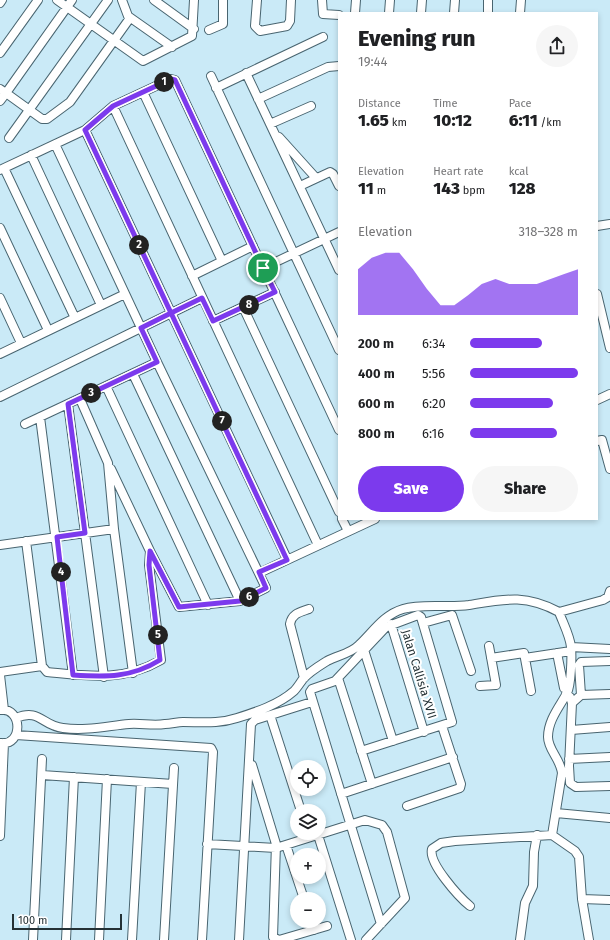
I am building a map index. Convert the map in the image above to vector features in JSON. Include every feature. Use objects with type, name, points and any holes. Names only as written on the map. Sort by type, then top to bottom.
[{"type":"street","points":[[0,53],[38,0]]},
{"type":"street","points":[[57,0],[69,4],[91,23],[144,61],[192,36],[194,29],[194,0]]},
{"type":"street","points":[[9,138],[108,0]]},
{"type":"street","points":[[122,0],[126,13],[130,18],[172,47]]},
{"type":"street","points":[[154,0],[194,29]]},
{"type":"street","points":[[209,30],[222,24],[223,0]]},
{"type":"street","points":[[257,0],[255,26],[260,31],[287,26],[290,21],[291,0]]},
{"type":"street","points":[[322,0],[323,14],[338,15]]},
{"type":"street","points":[[356,0],[356,12]]},
{"type":"street","points":[[389,12],[390,0]]},
{"type":"street","points":[[421,12],[422,0]]},
{"type":"street","points":[[454,12],[455,0]]},
{"type":"street","points":[[488,0],[488,12]]},
{"type":"street","points":[[520,12],[521,0]]},
{"type":"street","points":[[0,101],[3,91],[69,4]]},
{"type":"street","points":[[3,91],[45,120],[65,107],[130,18]]},
{"type":"street","points":[[216,88],[323,37]]},
{"type":"street","points":[[258,99],[324,69],[338,66]]},
{"type":"street","points":[[246,73],[338,268]]},
{"type":"street","points":[[211,76],[338,348]]},
{"type":"street","points":[[75,318],[2,169],[85,130],[113,106],[171,79],[175,80],[338,428]]},
{"type":"street","points":[[143,92],[222,261]]},
{"type":"street","points":[[113,106],[318,545]]},
{"type":"street","points":[[272,128],[311,106]]},
{"type":"street","points":[[272,128],[316,178]]},
{"type":"street","points":[[85,130],[287,560]]},
{"type":"street","points":[[55,144],[157,362],[266,588],[240,601],[178,607],[108,463],[80,398]]},
{"type":"street","points":[[31,156],[101,305]]},
{"type":"street","points":[[300,186],[330,172],[333,174],[338,184]]},
{"type":"street","points":[[598,226],[610,224]]},
{"type":"street","points":[[0,228],[48,330]]},
{"type":"street","points":[[263,268],[338,232]]},
{"type":"street","points":[[192,276],[253,246]]},
{"type":"street","points":[[213,321],[275,292]]},
{"type":"street","points":[[0,354],[125,294]]},
{"type":"street","points":[[0,298],[21,343]]},
{"type":"street","points":[[0,397],[202,298]]},
{"type":"street","points":[[598,298],[610,348]]},
{"type":"street","points":[[243,307],[338,510]]},
{"type":"street","points":[[25,424],[157,362]]},
{"type":"street","points":[[133,374],[240,601]]},
{"type":"street","points":[[106,386],[208,605]]},
{"type":"street","points":[[598,400],[610,394]]},
{"type":"street","points":[[68,404],[104,677]]},
{"type":"street","points":[[40,417],[57,537],[73,675]]},
{"type":"street","points":[[598,441],[602,440],[610,469]]},
{"type":"street","points":[[108,463],[114,529],[133,673]]},
{"type":"street","points":[[342,520],[348,531]]},
{"type":"street","points":[[259,572],[373,520]]},
{"type":"street","points":[[0,545],[114,529]]},
{"type":"street","points":[[26,541],[42,666],[47,672],[73,675],[104,677],[133,673],[159,661],[161,658],[149,565],[150,551]]},
{"type":"street","points":[[16,718],[26,714],[32,714],[59,728],[72,730],[98,729],[129,724],[225,722],[271,706],[294,691],[304,678],[329,660],[347,654],[359,645],[374,628],[386,618],[404,609],[454,607],[511,598],[539,602],[559,612],[603,600],[608,597],[610,591]]},
{"type":"street","points":[[304,678],[290,624],[291,619],[295,614],[309,609]]},
{"type":"street","points":[[552,835],[561,765],[548,745],[547,736],[556,708],[565,691],[569,689],[571,649],[559,612]]},
{"type":"street","points":[[361,751],[451,723],[453,720],[423,623],[421,617],[418,615],[386,627],[335,681],[310,690],[312,702],[380,924]]},
{"type":"street","points":[[423,623],[452,615],[471,671]]},
{"type":"street","name":"Jalan Callisia XVII","points":[[392,624],[424,732]]},
{"type":"street","points":[[480,686],[496,685],[489,646]]},
{"type":"street","points":[[525,658],[557,653],[571,649],[610,649]]},
{"type":"street","points":[[364,650],[393,741]]},
{"type":"street","points":[[491,658],[524,653],[532,691]]},
{"type":"street","points":[[557,653],[565,691],[570,697],[572,703],[569,760],[570,783],[573,786],[610,786]]},
{"type":"street","points":[[581,695],[579,665],[581,662],[610,661]]},
{"type":"street","points":[[0,672],[42,666]]},
{"type":"street","points":[[0,675],[2,710],[11,712],[16,718],[19,727],[16,735],[11,741],[2,743],[0,836]]},
{"type":"street","points":[[338,678],[372,784]]},
{"type":"street","points":[[572,703],[581,695],[610,694]]},
{"type":"street","points":[[239,940],[251,724],[255,720],[312,702]]},
{"type":"street","points":[[270,715],[299,804]]},
{"type":"street","points":[[407,806],[460,788],[461,784],[442,726]]},
{"type":"street","points":[[571,730],[610,727]]},
{"type":"street","points":[[16,735],[211,748],[213,752],[202,940]]},
{"type":"street","points":[[341,794],[452,757]]},
{"type":"street","points":[[569,760],[610,757]]},
{"type":"street","points":[[33,940],[42,759]]},
{"type":"street","points":[[250,760],[275,838],[276,848],[272,935],[274,939],[279,940],[327,926]]},
{"type":"street","points":[[164,940],[174,768]]},
{"type":"street","points":[[42,775],[173,784]]},
{"type":"street","points":[[66,940],[74,777]]},
{"type":"street","points":[[99,940],[107,780]]},
{"type":"street","points":[[132,940],[141,782]]},
{"type":"street","points":[[556,813],[610,818]]},
{"type":"street","points":[[326,832],[350,824],[369,820],[382,826],[387,832],[406,895],[404,900],[366,940]]},
{"type":"street","points":[[520,940],[525,903],[533,886],[534,852],[537,835]]},
{"type":"street","points":[[470,906],[459,898],[444,876],[433,859],[431,853],[432,848],[441,843],[455,841],[552,835],[575,851],[579,857],[582,899],[589,940]]},
{"type":"street","points":[[207,844],[276,848],[298,840]]},
{"type":"street","points":[[320,840],[351,940]]},
{"type":"street","points":[[286,845],[302,892]]},
{"type":"street","points":[[582,899],[610,900]]},
{"type":"route","points":[[263,268],[175,80],[171,79],[113,106],[85,130],[171,313],[141,328],[157,362],[68,404],[85,533],[57,537],[73,675],[104,677],[133,673],[160,660],[156,609],[149,565],[150,551],[178,607],[240,601],[265,590],[266,587],[259,572],[287,560],[171,313],[202,298],[213,321],[275,292],[263,268]]}]
